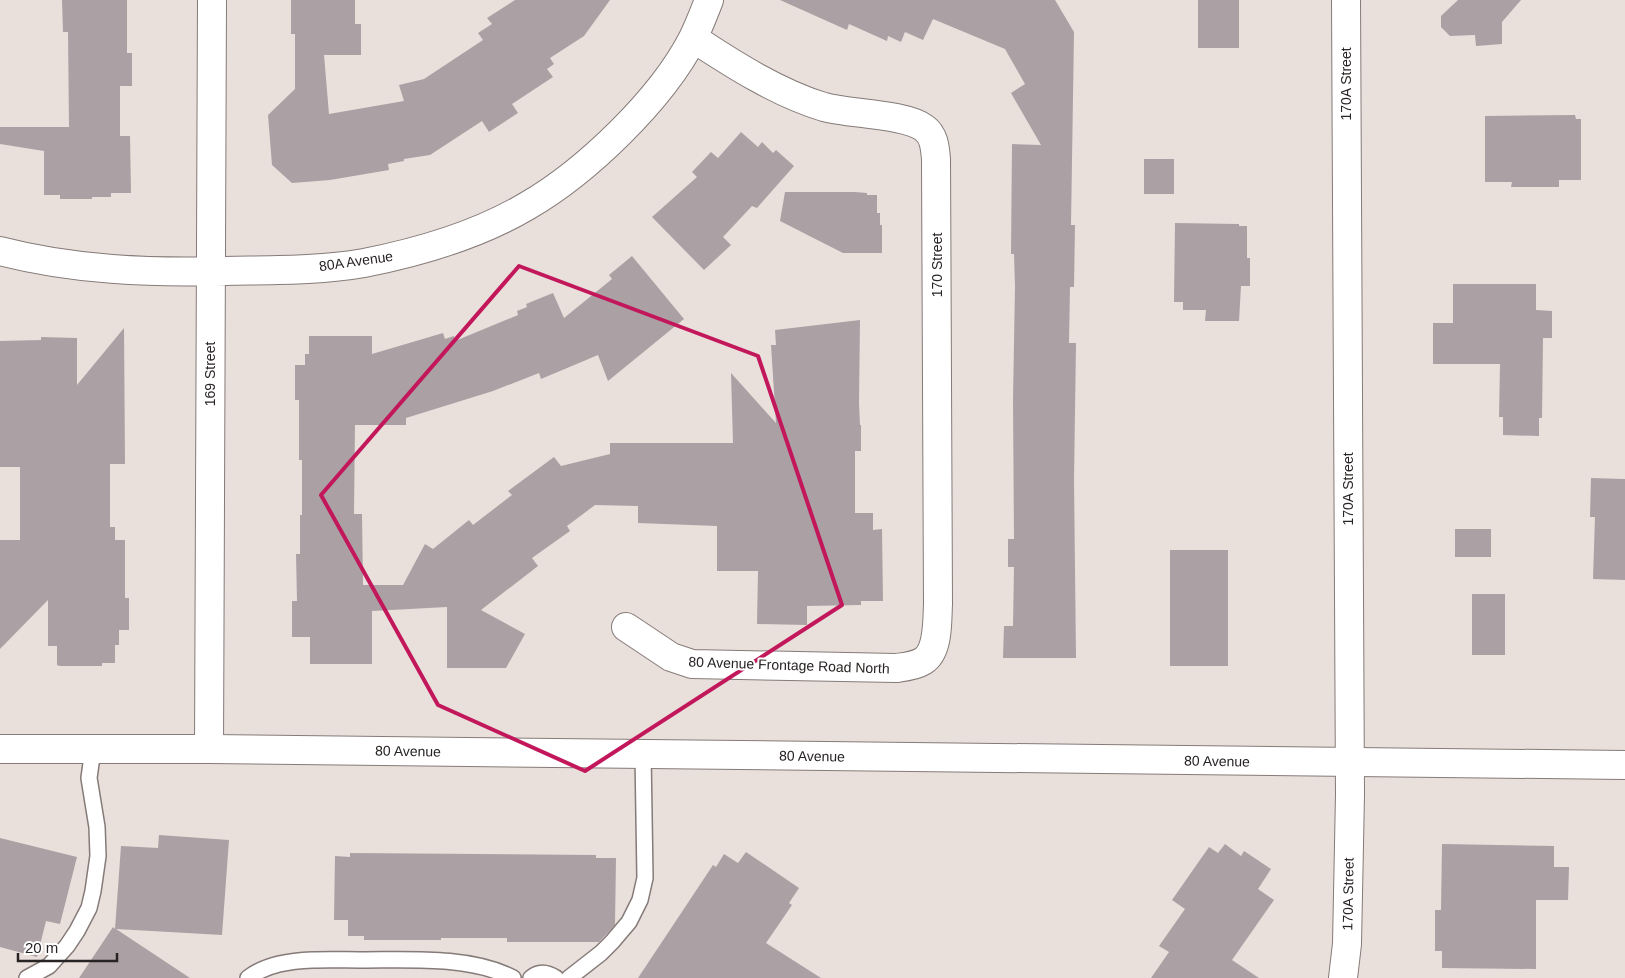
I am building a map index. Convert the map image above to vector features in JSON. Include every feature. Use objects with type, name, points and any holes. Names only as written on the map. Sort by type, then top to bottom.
[{"type":"street","name":"169 Street","points":[[209,748],[212,0]]},
{"type":"street","points":[[693,38],[709,0]]},
{"type":"street","name":"170A Street","points":[[1344,978],[1347,944],[1349,762],[1346,0]]},
{"type":"street","name":"80A Avenue","points":[[0,251],[45,261],[166,272],[324,267],[362,263],[419,250],[475,231],[527,206],[571,175],[612,141],[677,65],[693,38]]},
{"type":"street","name":"170 Street","points":[[693,38],[728,61],[794,95],[837,110],[911,122],[924,128],[933,139],[936,169],[938,604],[935,636],[929,656]]},
{"type":"street","name":"80 Avenue Frontage Road North","points":[[626,627],[671,657],[692,664],[896,668],[923,662],[929,656]]},
{"type":"street","name":"80 Avenue","points":[[0,750],[209,748],[1625,764]]},
{"type":"lane","points":[[27,978],[49,966],[67,946],[77,932],[88,908],[93,891],[98,856],[97,827],[89,778],[93,748]]},
{"type":"lane","points":[[248,978],[278,964],[306,960],[405,960],[476,966],[512,978],[532,977],[545,973],[554,976],[572,975],[601,953],[622,932],[640,900],[645,878],[643,754]]},
{"type":"highlighted area","points":[[519,266],[758,356],[842,605],[585,771],[438,705],[321,495]]},
{"type":"building","points":[[62,0],[127,0],[127,53],[132,53],[132,86],[120,86],[120,136],[130,136],[131,193],[111,193],[111,197],[92,197],[92,199],[60,199],[60,195],[44,195],[44,151],[0,144],[0,127],[69,127],[68,32],[63,32]]},
{"type":"building","points":[[291,0],[355,0],[355,24],[361,24],[361,55],[324,55],[329,114],[404,101],[399,85],[424,79],[483,40],[478,33],[492,24],[487,18],[515,0],[610,0],[584,36],[550,58],[554,64],[547,69],[553,77],[512,104],[518,113],[489,132],[482,121],[430,155],[404,159],[404,161],[388,164],[389,170],[330,180],[292,183],[272,165],[268,115],[295,89],[295,34],[291,34]]},
{"type":"building","points":[[780,0],[1055,0],[1074,32],[1071,225],[1075,225],[1074,287],[1070,287],[1069,343],[1076,343],[1074,480],[1076,658],[1003,658],[1004,626],[1013,626],[1014,567],[1008,567],[1008,539],[1014,539],[1013,400],[1015,286],[1014,254],[1011,254],[1012,144],[1041,145],[1011,93],[1025,84],[1005,49],[933,19],[923,40],[905,32],[901,42],[888,36],[887,41],[849,24],[847,30]]},
{"type":"building","points":[[1198,0],[1239,0],[1239,48],[1198,48]]},
{"type":"building","points":[[1458,0],[1521,0],[1502,22],[1502,44],[1476,46],[1475,35],[1450,36],[1441,27],[1441,16]]},
{"type":"building","points":[[1575,115],[1576,119],[1581,119],[1581,180],[1559,180],[1559,187],[1511,187],[1512,182],[1485,182],[1485,116]]},
{"type":"building","points":[[741,132],[758,147],[762,142],[773,153],[776,150],[794,166],[757,208],[752,206],[723,237],[731,245],[704,270],[652,217],[697,177],[692,172],[711,152],[718,158]]},
{"type":"building","points":[[1144,159],[1174,159],[1174,194],[1144,194]]},
{"type":"building","points":[[785,192],[855,192],[877,195],[877,213],[880,213],[880,225],[882,225],[882,253],[843,253],[780,221]]},
{"type":"building","points":[[1175,223],[1239,224],[1239,226],[1247,226],[1247,258],[1250,258],[1250,286],[1241,286],[1239,321],[1205,321],[1206,310],[1183,310],[1183,302],[1174,302]]},
{"type":"building","points":[[632,256],[684,319],[608,381],[598,355],[541,379],[539,373],[493,391],[406,418],[406,425],[355,425],[354,514],[362,514],[363,585],[403,585],[425,544],[433,549],[469,520],[473,525],[512,495],[508,491],[554,457],[561,466],[610,454],[610,443],[733,443],[731,373],[776,423],[771,345],[776,345],[775,330],[860,320],[859,403],[861,451],[855,451],[855,513],[873,513],[873,530],[882,529],[883,601],[861,601],[861,605],[807,606],[807,625],[757,624],[758,571],[717,571],[717,526],[638,523],[638,506],[595,505],[567,526],[570,531],[532,558],[538,566],[481,610],[525,634],[506,668],[447,668],[447,607],[372,611],[372,664],[310,664],[310,637],[292,637],[292,601],[297,601],[296,554],[300,554],[300,515],[302,515],[302,460],[299,460],[299,400],[295,400],[295,365],[305,365],[305,354],[309,354],[309,336],[372,336],[372,354],[443,333],[445,339],[454,336],[455,341],[518,315],[517,311],[527,307],[526,304],[553,293],[564,318],[612,279],[609,275]]},
{"type":"building","points":[[1453,284],[1536,284],[1536,310],[1552,311],[1552,338],[1543,338],[1542,418],[1539,418],[1539,436],[1503,435],[1503,417],[1499,417],[1500,364],[1433,364],[1433,323],[1453,323]]},
{"type":"building","points":[[124,328],[125,464],[110,464],[110,527],[115,527],[115,540],[125,540],[125,598],[129,598],[129,630],[119,630],[119,645],[115,645],[115,663],[102,663],[102,666],[57,665],[57,646],[48,646],[48,600],[0,649],[0,540],[20,540],[20,467],[0,467],[0,341],[41,340],[41,337],[77,338],[77,385]]},
{"type":"building","points":[[1591,478],[1625,479],[1625,580],[1593,579],[1595,517],[1590,517]]},
{"type":"building","points":[[1455,529],[1491,529],[1491,557],[1455,557]]},
{"type":"building","points":[[1170,550],[1228,550],[1228,666],[1170,666]]},
{"type":"building","points":[[1472,594],[1505,594],[1505,655],[1472,655]]},
{"type":"building","points":[[159,835],[229,840],[222,935],[116,929],[190,978],[79,978],[113,927],[115,929],[121,846],[158,848]]},
{"type":"building","points":[[0,838],[77,857],[60,924],[46,921],[37,957],[0,947]]},
{"type":"building","points":[[1225,844],[1241,856],[1244,851],[1271,869],[1258,889],[1274,900],[1232,960],[1259,978],[1151,978],[1169,952],[1159,946],[1185,909],[1172,900],[1209,847],[1218,853]]},
{"type":"building","points":[[1442,844],[1554,846],[1554,867],[1569,867],[1568,900],[1536,900],[1536,969],[1442,968],[1442,951],[1435,951],[1435,910],[1441,910]]},
{"type":"building","points":[[746,852],[799,888],[789,903],[792,905],[766,943],[821,978],[638,978],[713,865],[716,867],[724,854],[738,863]]},
{"type":"building","points":[[350,853],[596,855],[596,858],[616,858],[615,925],[599,942],[507,942],[507,938],[364,940],[364,936],[348,936],[348,920],[334,920],[335,856],[350,857]]}]
